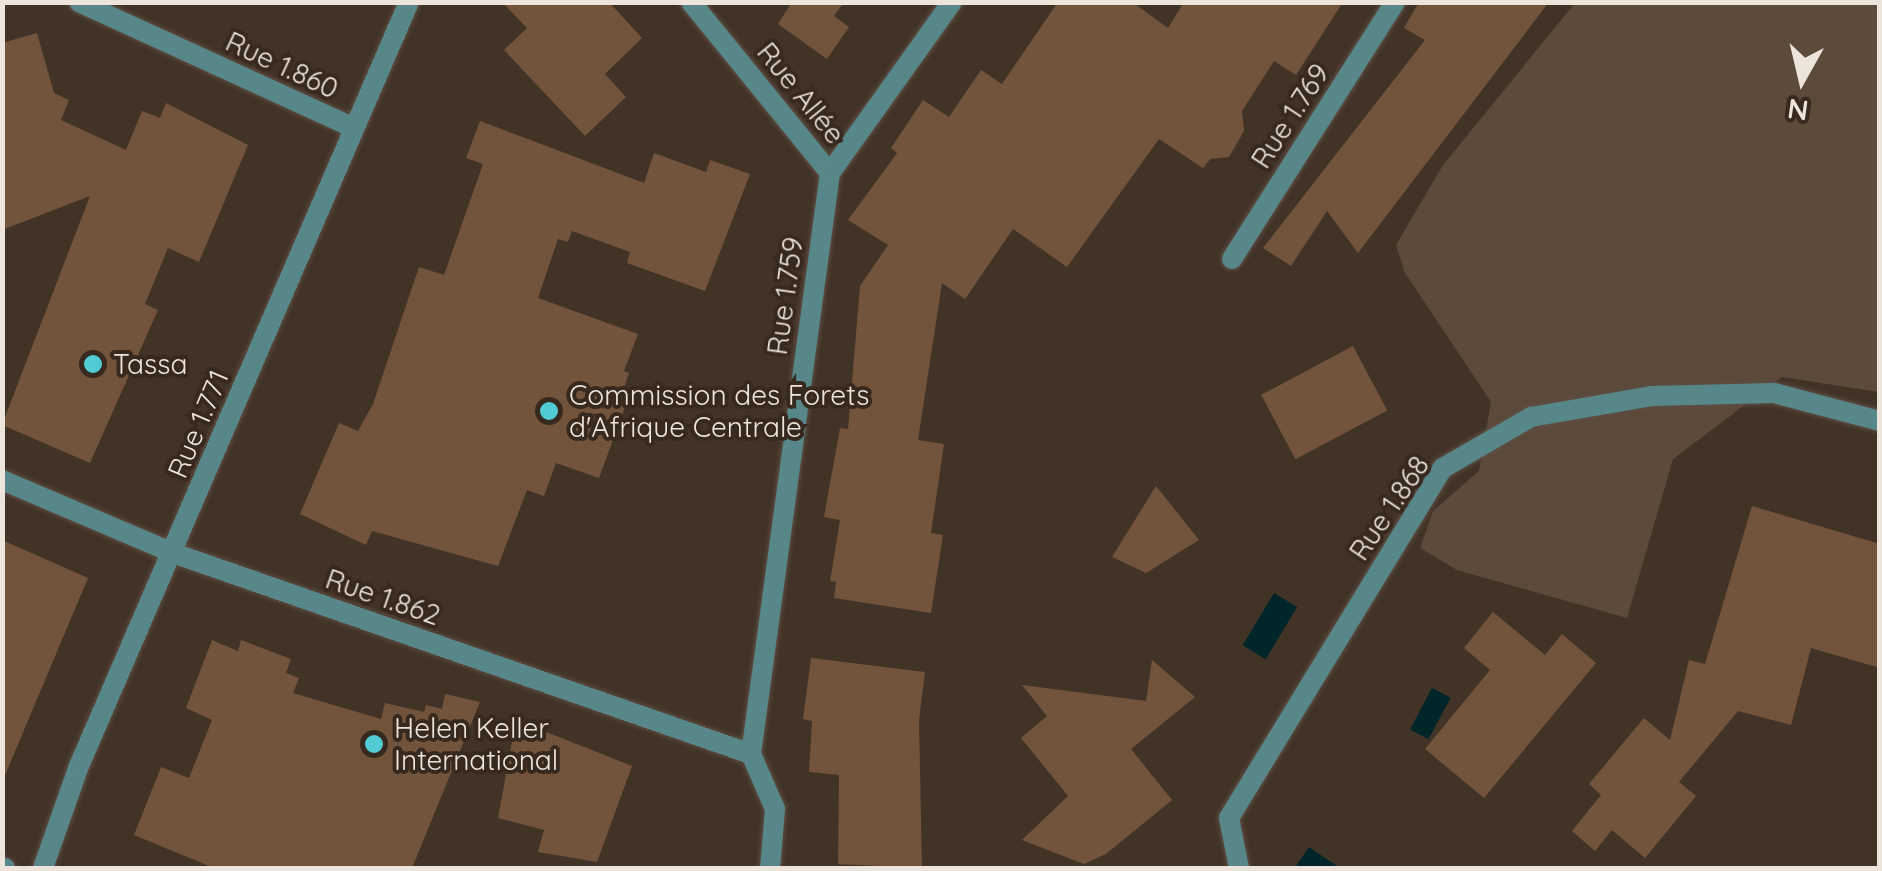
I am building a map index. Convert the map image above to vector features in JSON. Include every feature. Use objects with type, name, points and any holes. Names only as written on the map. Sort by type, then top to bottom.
[{"type":"street","name":"Rue 1.860","points":[[79,2],[354,128]]},
{"type":"street","name":"Rue 1.771","points":[[44,868],[80,766],[410,2]]},
{"type":"street","name":"Rue Allée","points":[[691,2],[830,172]]},
{"type":"street","name":"Rue 1.759","points":[[750,754],[830,172],[913,65],[952,2]]},
{"type":"street","name":"Rue 1.769","points":[[1232,259],[1395,2]]},
{"type":"street","name":"Rue 1.868","points":[[1239,868],[1229,818],[1444,468],[1531,417],[1651,396],[1774,394],[1880,421]]},
{"type":"street","name":"Rue 1.862","points":[[2,480],[173,554],[750,754]]},
{"type":"street","points":[[750,754],[775,809],[770,868]]},
{"type":"shaded area","points":[[1575,3],[1879,3],[1879,392],[1782,377],[1673,459],[1627,618],[1457,570],[1420,548],[1433,511],[1479,471],[1491,402],[1405,273],[1396,245],[1443,165]]},
{"type":"water","points":[[1274,593],[1297,607],[1266,659],[1243,645]]},
{"type":"water","points":[[1432,688],[1451,698],[1428,739],[1410,729]]},
{"type":"water","points":[[1309,847],[1340,868],[1296,866]]},
{"type":"building","points":[[502,2],[609,2],[642,38],[605,74],[626,97],[585,136],[504,50],[527,28]]},
{"type":"building","points":[[792,2],[844,2],[834,16],[849,27],[827,59],[778,24]]},
{"type":"building","points":[[1058,2],[1132,2],[1168,28],[1184,2],[1343,2],[1296,75],[1274,61],[1242,111],[1244,131],[1229,157],[1210,159],[1203,168],[1159,139],[1067,267],[1013,229],[965,299],[942,283],[918,440],[944,444],[931,533],[943,535],[931,613],[834,598],[836,582],[830,581],[840,520],[824,517],[840,428],[848,429],[860,286],[888,245],[848,220],[897,153],[891,148],[923,100],[949,117],[981,70],[1002,84]]},
{"type":"building","points":[[1419,2],[1549,2],[1358,253],[1327,211],[1291,266],[1263,248],[1425,40],[1404,28]]},
{"type":"building","points":[[37,33],[54,93],[69,100],[61,120],[126,150],[142,111],[160,118],[166,103],[248,145],[199,262],[168,248],[145,304],[158,310],[90,463],[2,425],[90,196],[2,230],[2,43]]},
{"type":"building","points":[[480,121],[644,183],[654,153],[706,172],[710,160],[750,174],[705,291],[627,263],[630,252],[572,231],[568,242],[558,239],[538,298],[638,334],[624,371],[629,373],[622,394],[629,396],[599,478],[556,463],[544,496],[527,490],[498,566],[372,531],[366,545],[300,514],[339,423],[358,431],[373,404],[419,267],[444,275],[483,164],[466,158]]},
{"type":"building","points":[[1353,346],[1387,410],[1295,459],[1261,395]]},
{"type":"building","points":[[1156,486],[1199,540],[1146,573],[1112,557]]},
{"type":"building","points":[[1752,506],[1880,544],[1880,668],[1811,648],[1791,725],[1738,711],[1679,782],[1696,796],[1645,858],[1612,830],[1595,851],[1572,831],[1601,795],[1589,784],[1644,718],[1670,740],[1689,660],[1705,664]]},
{"type":"building","points":[[2,540],[88,578],[3,780],[2,780]]},
{"type":"building","points":[[1493,612],[1545,655],[1562,634],[1596,663],[1484,798],[1425,749],[1490,670],[1464,648]]},
{"type":"building","points":[[212,640],[238,651],[241,640],[291,659],[286,673],[299,678],[293,693],[381,719],[385,703],[424,712],[426,705],[442,709],[445,694],[480,702],[412,868],[214,868],[134,835],[161,767],[189,778],[212,720],[186,708]]},
{"type":"building","points":[[811,658],[925,672],[919,720],[922,868],[838,864],[839,775],[809,772],[812,721],[803,719]]},
{"type":"building","points":[[1152,660],[1195,697],[1131,749],[1172,800],[1106,854],[1084,864],[1022,840],[1068,796],[1021,738],[1047,716],[1022,685],[1146,701]]},
{"type":"building","points":[[516,720],[632,766],[597,862],[538,852],[544,830],[498,818]]},
{"type":"place","name":"Tassa","points":[[93,364]]},
{"type":"place","name":"Commission des Forets d'Afrique Centrale","points":[[549,411]]},
{"type":"place","name":"Helen Keller International","points":[[374,744]]}]
